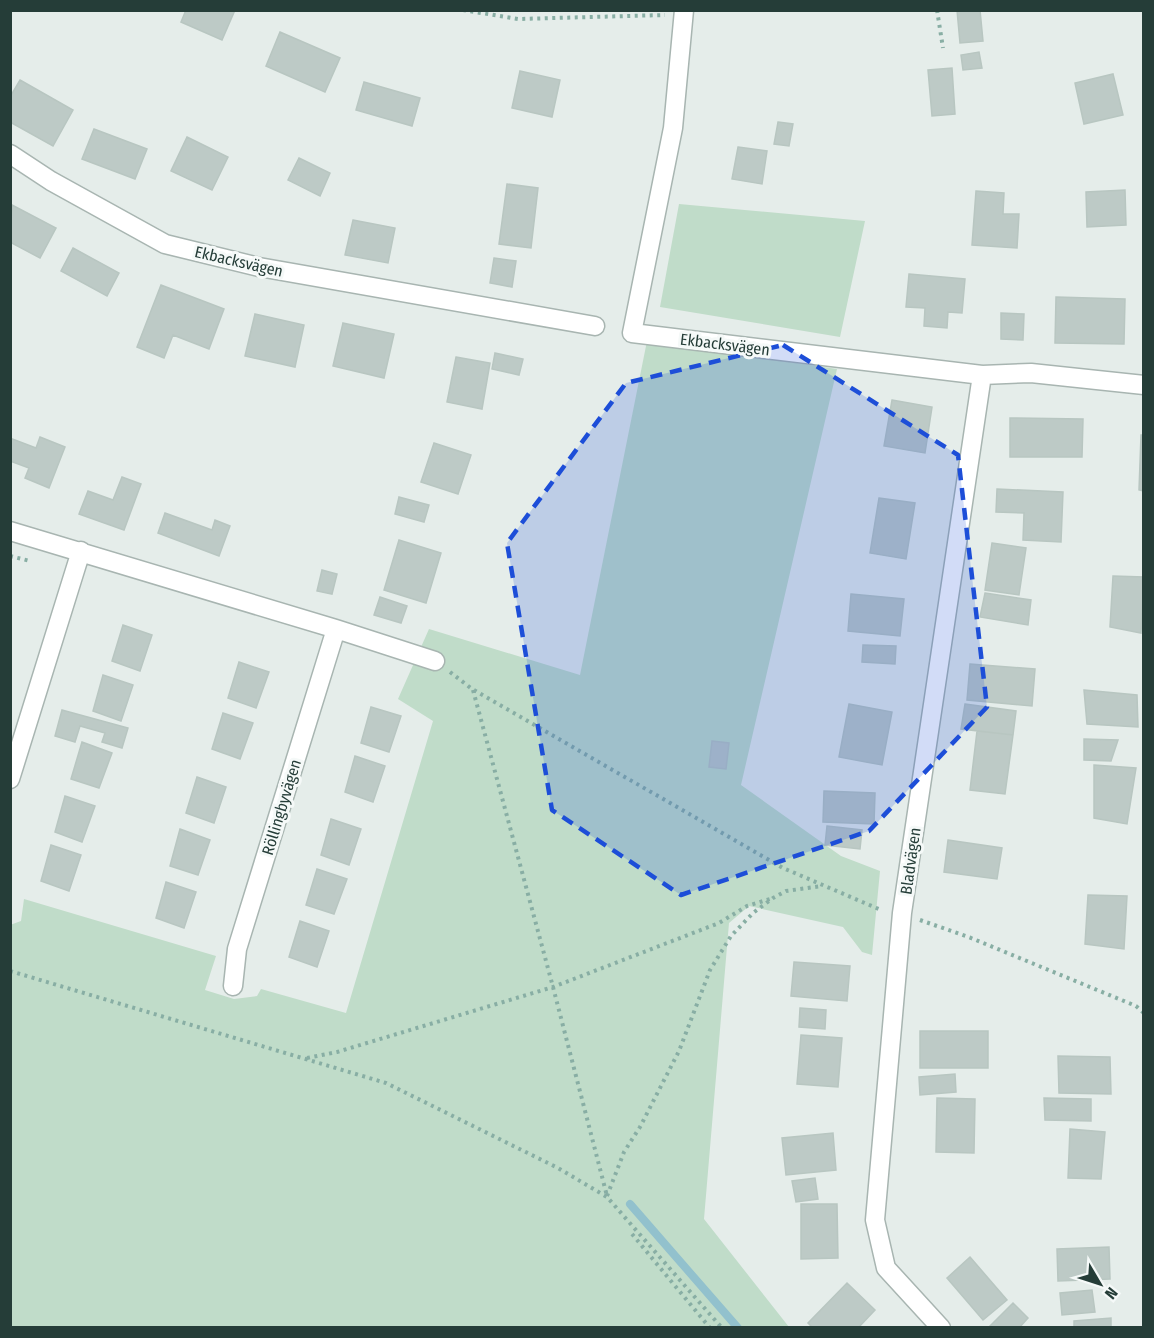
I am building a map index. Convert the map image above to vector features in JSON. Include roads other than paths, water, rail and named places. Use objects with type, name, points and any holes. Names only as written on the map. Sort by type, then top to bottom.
[{"type":"street","name":"Ekbacksvägen","points":[[684,12],[672,128],[632,333],[981,375],[1031,373],[1143,385]]},
{"type":"street","name":"Ekbacksvägen","points":[[10,154],[51,181],[165,244],[259,267],[595,326]]},
{"type":"street","name":"Bladvägen","points":[[942,1328],[886,1268],[875,1220],[902,913],[981,375]]},
{"type":"street","points":[[10,531],[435,661]]},
{"type":"street","points":[[10,779],[81,551]]},
{"type":"street","name":"Röllingbyvägen","points":[[233,986],[237,949],[336,629]]},
{"type":"waterway","points":[[630,1204],[738,1328]]}]
